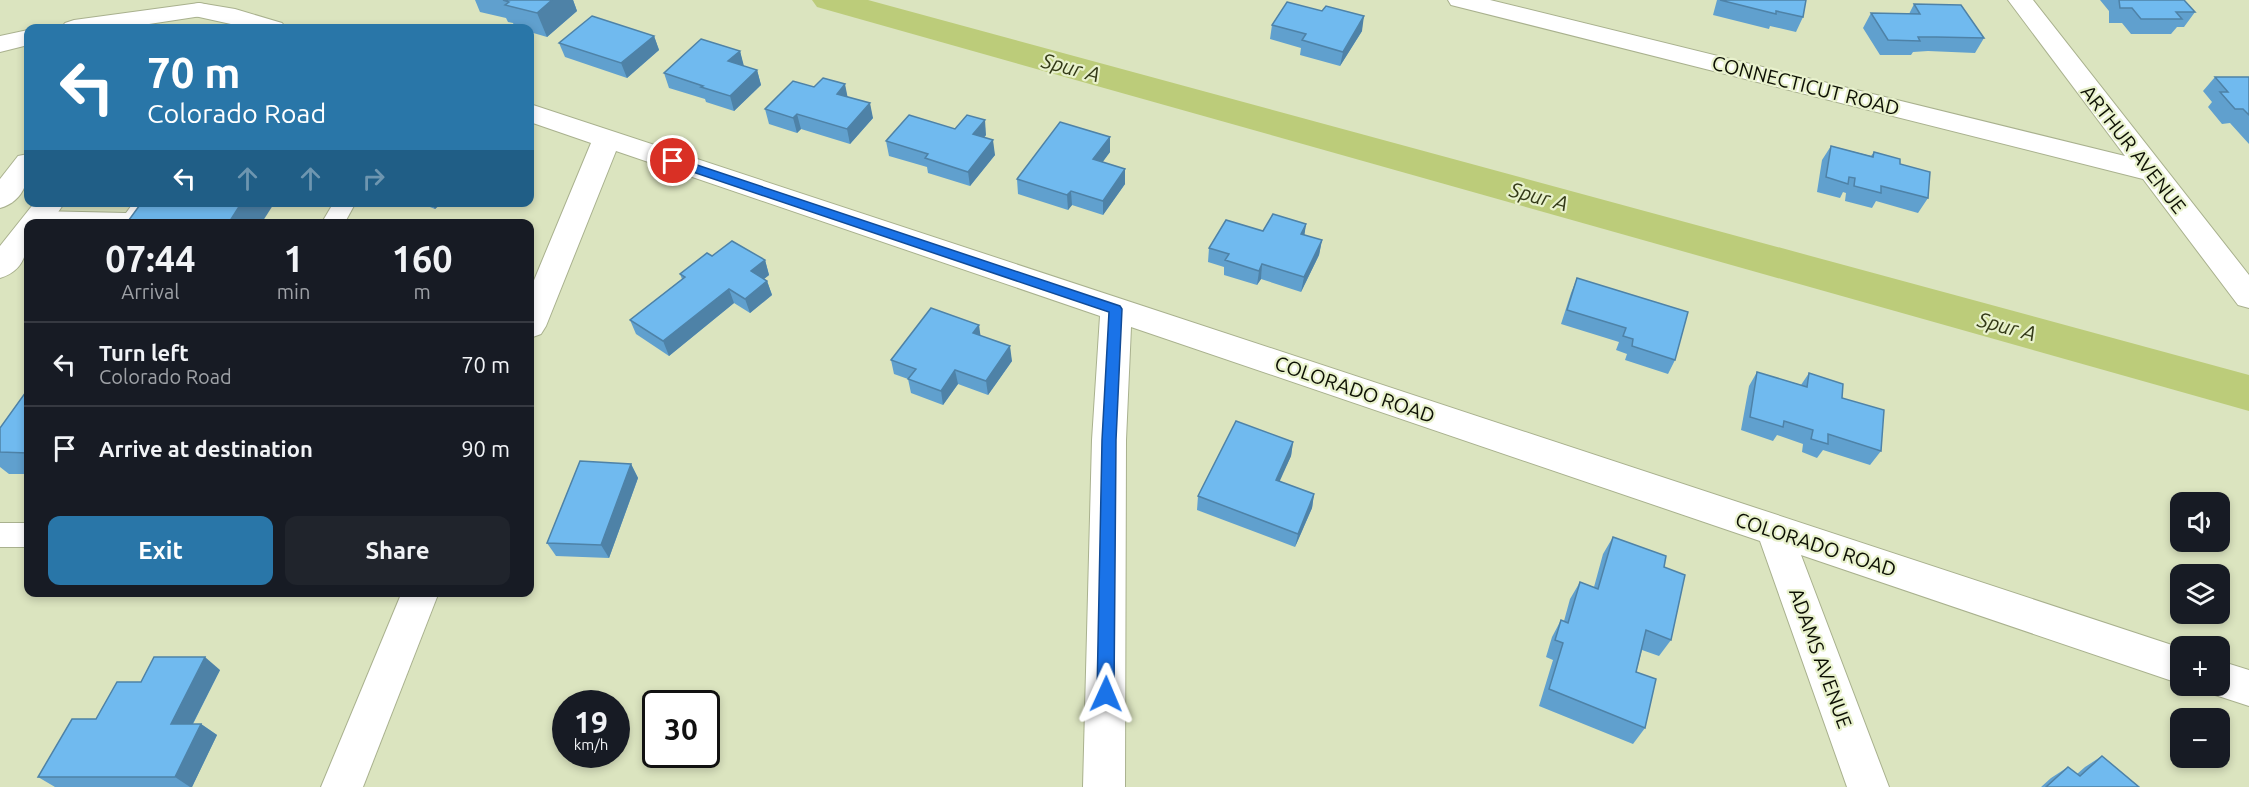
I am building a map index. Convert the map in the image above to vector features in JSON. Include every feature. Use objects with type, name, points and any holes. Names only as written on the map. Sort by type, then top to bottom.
[{"type":"street","name":"CONNECTICUT ROAD","points":[[1460,0],[2152,172]]},
{"type":"street","name":"ARTHUR AVENUE","points":[[2020,0],[2249,297]]},
{"type":"street","points":[[98,24],[157,14],[196,13],[235,16],[260,24]]},
{"type":"street","points":[[0,44],[24,39]]},
{"type":"street","name":"COLORADO ROAD","points":[[534,114],[2170,662]]},
{"type":"street","points":[[534,316],[607,139]]},
{"type":"street","points":[[0,198],[24,168]]},
{"type":"street","points":[[0,267],[24,237]]},
{"type":"street","points":[[1104,787],[1109,452],[1116,309]]},
{"type":"street","name":"ADAMS AVENUE","points":[[1774,530],[1868,787]]},
{"type":"street","points":[[342,787],[419,597]]},
{"type":"street","points":[[2230,682],[2249,688]]},
{"type":"lane","points":[[0,535],[24,535]]},
{"type":"building","points":[[503,0],[552,0],[537,13],[505,5],[509,2]]},
{"type":"building","points":[[1720,0],[1806,0],[1803,17],[1776,11],[1776,14]]},
{"type":"building","points":[[2119,0],[2184,0],[2195,12],[2176,12],[2182,19],[2141,19],[2132,8],[2120,8]]},
{"type":"building","points":[[1287,2],[1322,11],[1326,6],[1364,16],[1343,52],[1302,40],[1306,34],[1272,25]]},
{"type":"building","points":[[1914,4],[1961,5],[1984,38],[1918,37],[1920,41],[1888,40],[1871,13],[1920,14]]},
{"type":"building","points":[[592,16],[654,36],[621,63],[559,43]]},
{"type":"building","points":[[701,39],[740,51],[728,61],[757,70],[730,96],[664,73]]},
{"type":"building","points":[[2215,77],[2249,77],[2249,115],[2243,109],[2235,109],[2220,92],[2228,92]]},
{"type":"building","points":[[823,78],[845,84],[837,94],[870,103],[847,129],[797,114],[793,118],[765,109],[793,81],[814,87]]},
{"type":"building","points":[[909,115],[955,129],[967,115],[985,120],[973,134],[993,140],[968,172],[925,158],[928,154],[886,141]]},
{"type":"building","points":[[1060,122],[1110,137],[1093,159],[1125,169],[1103,201],[1071,191],[1067,195],[1017,179]]},
{"type":"building","points":[[1831,146],[1873,157],[1874,152],[1900,159],[1900,164],[1930,172],[1928,198],[1881,186],[1881,193],[1854,186],[1855,178],[1849,177],[1848,184],[1826,177]]},
{"type":"building","points":[[138,207],[239,207],[231,219],[130,219]]},
{"type":"building","points":[[1273,214],[1306,224],[1301,234],[1322,240],[1304,277],[1262,264],[1259,271],[1225,260],[1229,254],[1209,248],[1226,220],[1263,231]]},
{"type":"building","points":[[732,241],[765,260],[751,271],[767,281],[745,299],[729,289],[663,341],[630,320],[685,277],[680,274],[707,253],[712,256]]},
{"type":"building","points":[[1577,278],[1688,312],[1675,360],[1632,346],[1633,339],[1623,336],[1626,328],[1567,310]]},
{"type":"building","points":[[931,308],[979,325],[973,333],[1010,346],[986,381],[955,370],[941,391],[908,379],[916,369],[891,360]]},
{"type":"building","points":[[1757,372],[1807,387],[1809,373],[1843,384],[1842,398],[1884,410],[1881,451],[1828,434],[1828,444],[1811,439],[1813,430],[1784,421],[1783,427],[1750,417]]},
{"type":"building","points":[[24,395],[24,453],[0,452],[0,428]]},
{"type":"building","points":[[1236,421],[1293,442],[1276,480],[1314,494],[1298,534],[1198,496]]},
{"type":"building","points":[[580,461],[631,464],[601,545],[547,543]]},
{"type":"building","points":[[1613,537],[1666,556],[1664,567],[1685,575],[1671,640],[1646,630],[1636,672],[1656,679],[1645,728],[1549,689],[1563,643],[1555,640],[1561,620],[1568,623],[1580,582],[1598,589]]},
{"type":"building","points":[[154,657],[205,657],[171,724],[201,724],[175,777],[38,777],[72,719],[96,719],[117,682],[141,682]]},
{"type":"building","points":[[2102,756],[2139,787],[2046,787],[2068,767],[2080,776]]},
{"type":"waterway","name":"Spur A","points":[[829,0],[2249,393]]},
{"type":"route","points":[[673,161],[1116,309],[1109,440],[1106,694]]}]
